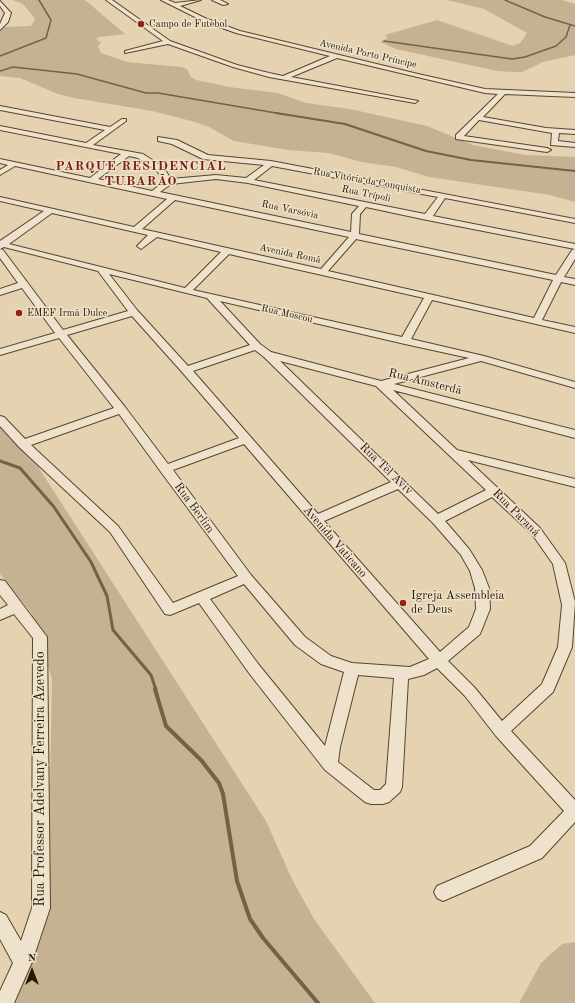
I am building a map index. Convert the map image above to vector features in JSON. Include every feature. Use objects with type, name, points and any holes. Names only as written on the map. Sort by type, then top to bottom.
[{"type":"street","points":[[109,0],[168,42],[235,66],[269,75],[415,101]]},
{"type":"street","name":"Avenida Porto Príncipe","points":[[164,0],[238,32],[485,91],[575,95]]},
{"type":"street","points":[[174,5],[198,0]]},
{"type":"street","points":[[215,0],[225,4]]},
{"type":"street","points":[[0,3],[8,14],[5,22],[0,28]]},
{"type":"street","points":[[127,52],[168,42]]},
{"type":"street","points":[[284,77],[336,56]]},
{"type":"street","points":[[503,92],[459,137],[547,150]]},
{"type":"street","points":[[0,108],[110,129]]},
{"type":"street","points":[[478,118],[556,131],[575,132]]},
{"type":"street","points":[[88,145],[124,120]]},
{"type":"street","points":[[0,128],[140,156],[152,162],[160,169],[169,182],[154,193]]},
{"type":"street","points":[[465,131],[505,138]]},
{"type":"street","points":[[556,131],[554,143],[575,145]]},
{"type":"street","name":"Rua Vitória da Conquista","points":[[161,139],[174,142],[206,157],[224,160],[270,163],[575,221]]},
{"type":"street","points":[[92,180],[128,153]]},
{"type":"street","name":"Rua Varsóvia","points":[[0,161],[355,234],[575,282]]},
{"type":"street","points":[[248,181],[270,163]]},
{"type":"street","points":[[0,173],[14,164]]},
{"type":"street","name":"Rua Trípoli","points":[[169,182],[216,177],[248,181],[575,247]]},
{"type":"street","points":[[427,218],[443,195]]},
{"type":"street","points":[[135,230],[174,197]]},
{"type":"street","name":"Avenida Romã","points":[[0,199],[575,330]]},
{"type":"street","points":[[342,200],[356,214]]},
{"type":"street","points":[[323,272],[355,234],[356,214],[364,205]]},
{"type":"street","points":[[1,247],[50,210]]},
{"type":"street","points":[[141,246],[154,235]]},
{"type":"street","name":"Rua Moscou","points":[[1,247],[100,268],[212,297],[480,358],[575,385]]},
{"type":"street","name":"Rua Berlim","points":[[1,247],[22,284],[121,410],[246,578],[300,641],[326,660],[352,669],[401,673],[419,671],[439,661]]},
{"type":"street","points":[[187,291],[227,251]]},
{"type":"street","points":[[537,321],[558,279],[575,252]]},
{"type":"street","name":"Avenida Vaticano","points":[[100,268],[134,312],[439,661],[470,692],[501,731],[575,812]]},
{"type":"street","points":[[0,292],[22,284]]},
{"type":"street","points":[[405,341],[430,296]]},
{"type":"street","name":"Rua Tel Aviv","points":[[212,297],[256,346],[268,355],[400,483],[437,520],[465,552],[476,570],[482,588],[483,609],[475,630],[439,661]]},
{"type":"street","points":[[0,352],[134,312]]},
{"type":"street","points":[[186,370],[256,346]]},
{"type":"street","name":"Rua Amsterdã","points":[[268,355],[575,434]]},
{"type":"street","points":[[380,384],[480,358]]},
{"type":"street","name":"Rua Paraná","points":[[380,384],[536,530],[559,563],[569,605],[565,647],[548,688],[501,731]]},
{"type":"street","points":[[23,444],[121,410]]},
{"type":"street","points":[[0,419],[23,444],[114,529],[170,610],[246,578]]},
{"type":"street","points":[[165,469],[246,439]]},
{"type":"street","points":[[451,452],[575,483]]},
{"type":"street","points":[[316,520],[400,483]]},
{"type":"street","points":[[437,520],[494,491]]},
{"type":"street","name":"Rua Professor Adelvany Ferreira Azevedo","points":[[0,585],[40,637],[41,908],[23,962],[4,1003]]},
{"type":"street","points":[[202,597],[254,669],[330,765],[371,798],[383,797],[394,787],[401,673]]},
{"type":"street","points":[[0,615],[17,606]]},
{"type":"street","points":[[330,765],[332,747],[352,669]]},
{"type":"street","points":[[442,892],[536,852],[575,812]]},
{"type":"street","points":[[0,921],[23,962]]},
{"type":"shaded area","points":[[13,0],[85,0],[125,34],[99,37],[96,39],[101,43],[98,46],[101,53],[127,62],[182,67],[187,69],[191,77],[196,80],[229,87],[278,93],[306,103],[350,109],[427,126],[473,145],[525,155],[575,157],[575,202],[550,195],[429,177],[396,167],[362,162],[328,153],[288,150],[234,141],[209,127],[195,122],[152,111],[74,98],[58,94],[20,78],[0,76],[0,30],[4,27],[31,26],[35,19],[23,4]]},
{"type":"shaded area","points":[[447,0],[562,0],[575,4],[575,55],[543,62],[522,72],[497,71],[396,49],[380,42],[388,38],[385,35],[437,20],[513,46],[520,43],[527,33],[484,9]]},
{"type":"shaded area","points":[[0,426],[15,431],[266,821],[292,879],[314,919],[375,1003],[9,1003],[48,895],[52,679],[32,614],[0,574]]},
{"type":"shaded area","points":[[575,942],[575,1003],[519,1003],[541,963],[562,944]]},
{"type":"waterway","points":[[0,56],[46,38],[51,20],[39,0]]},
{"type":"waterway","points":[[505,0],[545,17],[575,26]]},
{"type":"waterway","points":[[384,41],[512,59],[525,57],[556,46],[566,37],[570,25]]},
{"type":"waterway","points":[[0,71],[13,67],[77,74],[146,93],[158,93],[278,113]]},
{"type":"waterway","points":[[278,113],[345,124],[426,151],[471,160],[575,171]]},
{"type":"waterway","points":[[278,113],[282,114]]},
{"type":"waterway","points":[[0,461],[20,468],[54,507],[91,562],[107,596],[113,630],[151,675],[156,690]]},
{"type":"waterway","points":[[155,689],[166,726],[201,760],[219,783],[223,794],[237,881],[250,919],[263,938],[318,1003]]},
{"type":"place","name":"Campo de Futebol","points":[[141,24]]},
{"type":"place","name":"EMEF Irmã Dulce","points":[[19,313]]},
{"type":"place","name":"Igreja Assembleia de Deus","points":[[403,603]]},
{"type":"district","name":"PARQUE RESIDENCIAL TUBARÃO","points":[[141,174]]}]
